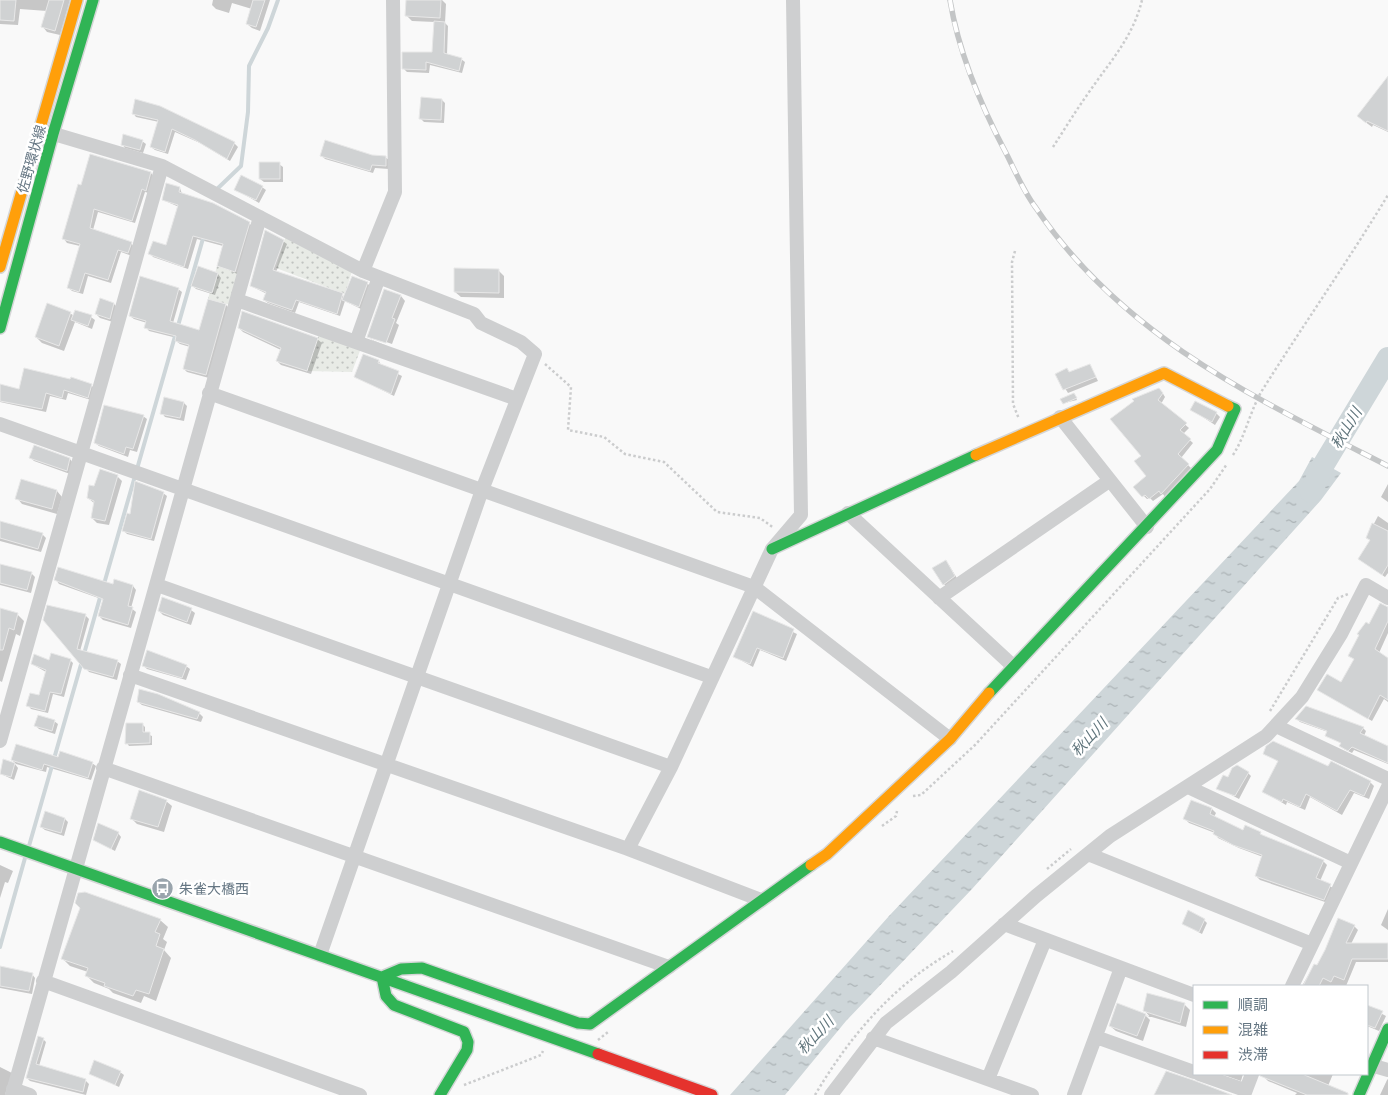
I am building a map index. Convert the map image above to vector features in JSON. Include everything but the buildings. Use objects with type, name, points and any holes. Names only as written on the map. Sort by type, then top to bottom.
[{"type":"street","name":"佐野環状線","points":[[0,267],[78,0]]},
{"type":"street","name":"佐野環状線","points":[[0,328],[53,134],[93,0]]},
{"type":"street","points":[[363,271],[395,192],[393,0]]},
{"type":"street","points":[[628,849],[671,767],[711,677],[772,550],[801,515],[793,0]]},
{"type":"street","points":[[39,130],[162,166],[363,271],[474,314],[481,323],[521,342],[535,354],[482,490],[320,955]]},
{"type":"street","points":[[0,741],[162,166]]},
{"type":"street","points":[[30,1095],[12,1092],[260,217]]},
{"type":"street","points":[[356,342],[379,277]]},
{"type":"street","points":[[237,300],[517,399]]},
{"type":"street","points":[[382,977],[394,969],[407,966],[422,968],[578,1023],[590,1024],[827,854],[950,739],[1013,666],[1147,527],[1217,450],[1235,409],[1164,372],[848,513],[772,550]]},
{"type":"street","points":[[209,393],[754,587],[950,739]]},
{"type":"street","points":[[1060,417],[1147,527]]},
{"type":"street","points":[[0,424],[711,677]]},
{"type":"street","points":[[939,598],[1110,481]]},
{"type":"street","points":[[848,513],[1013,666]]},
{"type":"street","points":[[157,584],[671,767]]},
{"type":"street","points":[[831,1095],[886,1023],[951,972],[1083,849],[1110,836],[1266,736],[1271,721],[1302,697],[1341,634],[1366,585],[1386,593]]},
{"type":"street","points":[[130,675],[628,849],[761,900]]},
{"type":"street","points":[[1271,721],[1388,779]]},
{"type":"street","points":[[103,768],[669,967]]},
{"type":"street","points":[[1188,787],[1351,863]]},
{"type":"street","points":[[1292,985],[1388,787]]},
{"type":"street","points":[[0,842],[712,1095]]},
{"type":"street","points":[[1083,849],[1312,944]]},
{"type":"street","points":[[1004,924],[1193,995]]},
{"type":"street","points":[[988,1079],[1045,940]]},
{"type":"street","points":[[1074,1095],[1121,968]]},
{"type":"street","points":[[382,977],[386,996],[394,1005],[464,1032],[468,1042],[466,1050],[440,1095]]},
{"type":"street","points":[[43,980],[360,1095]]},
{"type":"street","points":[[1388,1028],[1369,1065],[1388,1070]]},
{"type":"street","points":[[1096,1037],[1193,1072]]},
{"type":"street","points":[[873,1038],[1032,1095]]},
{"type":"street","points":[[1201,1075],[1244,1093],[1252,1075]]},
{"type":"street","points":[[1359,1095],[1366,1075]]},
{"type":"path","points":[[1053,147],[1087,94],[1118,55],[1138,17],[1142,0]]},
{"type":"path","points":[[1262,392],[1345,266],[1388,195]]},
{"type":"path","points":[[1013,404],[1012,262],[1015,251]]},
{"type":"path","points":[[535,354],[571,387],[568,430],[604,437],[625,454],[664,462],[717,512],[760,518],[784,535]]},
{"type":"path","points":[[1271,721],[1338,598],[1352,592],[1362,594]]},
{"type":"path","points":[[1045,875],[1048,868],[1083,849]]},
{"type":"path","points":[[460,1090],[463,1086],[540,1055],[547,1046]]},
{"type":"shaded area","points":[[286,235],[352,271],[345,294],[276,268]]},
{"type":"shaded area","points":[[217,266],[239,273],[231,305],[208,299]]},
{"type":"shaded area","points":[[319,334],[361,348],[352,372],[307,371]]},
{"type":"water","points":[[1312,457],[1341,473],[1321,500],[972,889],[846,1021],[785,1095],[730,1095],[889,916],[1299,481]]},
{"type":"waterway","points":[[216,190],[241,166],[248,112],[249,66],[268,28],[278,0]]},
{"type":"waterway","points":[[137,469],[204,235]]},
{"type":"waterway","name":"秋山川","points":[[1311,492],[1324,464],[1388,358]]},
{"type":"waterway","points":[[104,584],[135,476]]},
{"type":"waterway","points":[[84,654],[101,594]]},
{"type":"waterway","points":[[29,846],[82,661]]},
{"type":"waterway","points":[[0,947],[25,858]]},
{"type":"railway","points":[[950,0],[965,60],[988,118],[1028,196],[1070,253],[1109,293],[1150,328],[1194,360],[1289,415],[1388,466]]},
{"type":"traffic: fast","points":[[0,328],[53,134],[93,0]]},
{"type":"traffic: fast","points":[[989,693],[1217,450],[1235,409],[1228,406]]},
{"type":"traffic: fast","points":[[772,549],[976,455]]},
{"type":"traffic: fast","points":[[0,842],[598,1054]]},
{"type":"traffic: fast","points":[[440,1095],[467,1050],[468,1042],[464,1032],[394,1005],[386,996],[382,977],[401,969],[422,968],[578,1023],[590,1024],[811,865]]},
{"type":"traffic: fast","points":[[1368,1075],[1388,1029]]},
{"type":"traffic: fast","points":[[1359,1095],[1368,1075]]},
{"type":"traffic: slow","points":[[0,267],[77,0]]},
{"type":"traffic: slow","points":[[976,455],[1164,373],[1228,406]]},
{"type":"traffic: slow","points":[[811,865],[827,854],[950,739],[989,693]]},
{"type":"traffic: jam","points":[[598,1054],[712,1095]]},
{"type":"place","name":"朱雀大橋西","points":[[163,888]]}]
